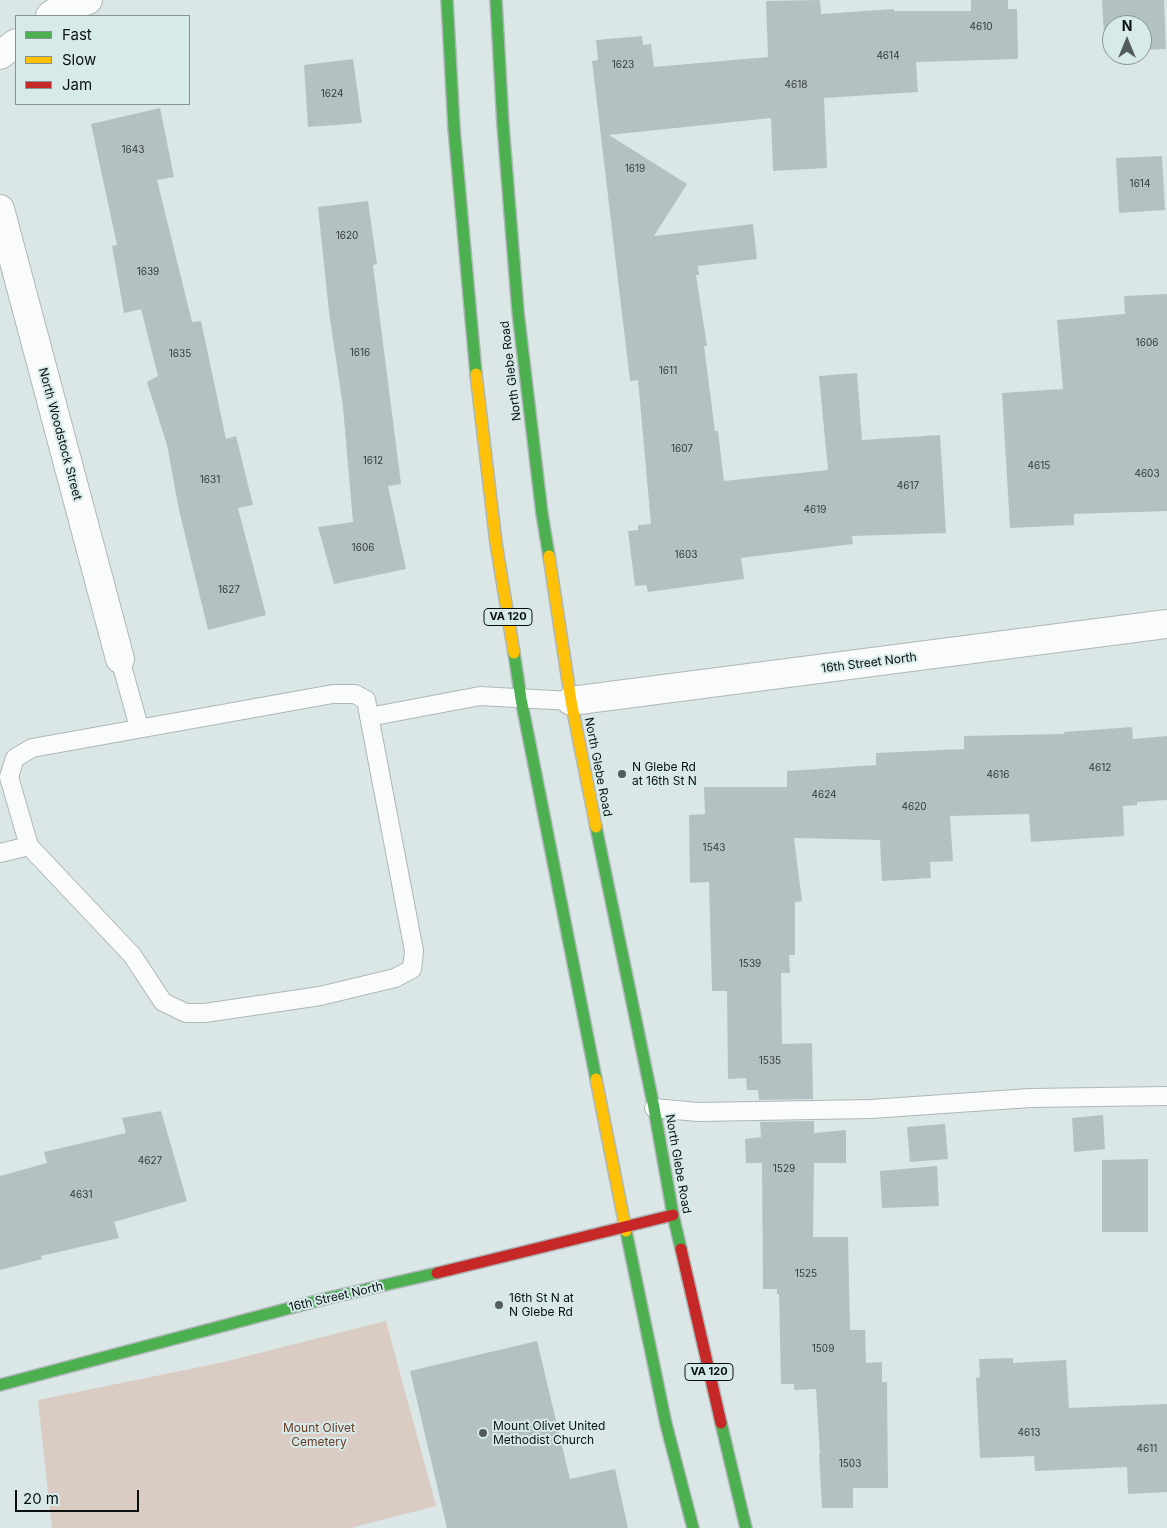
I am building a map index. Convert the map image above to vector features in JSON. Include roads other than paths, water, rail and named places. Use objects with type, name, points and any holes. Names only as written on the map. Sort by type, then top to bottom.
[{"type":"main road","name":"VA 120","points":[[447,0],[454,128],[476,378],[496,543],[521,698],[625,1227],[666,1424],[693,1528]]},
{"type":"main road","name":"North Glebe Road","points":[[496,0],[502,125],[518,312],[542,514],[571,701],[611,905],[654,1108],[673,1215],[746,1528]]},
{"type":"main road","name":"16th Street North","points":[[0,1385],[324,1299],[673,1215]]},
{"type":"street","points":[[51,15],[57,11],[88,0]]},
{"type":"street","points":[[0,55],[15,43]]},
{"type":"street","name":"North Woodstock Street","points":[[0,210],[120,659]]},
{"type":"street","name":"16th Street North","points":[[571,701],[1167,624]]},
{"type":"lane","points":[[120,659],[139,727]]},
{"type":"lane","points":[[333,694],[355,694],[366,700],[369,717],[414,951],[412,969],[395,978],[320,996],[205,1013],[186,1013],[162,1002],[132,955],[29,846],[9,777],[15,758],[32,748],[139,727],[333,694]]},
{"type":"lane","points":[[369,717],[480,696],[571,701]]},
{"type":"lane","points":[[0,853],[29,846]]},
{"type":"lane","points":[[654,1108],[698,1112],[872,1110],[1030,1098],[1167,1096]]},
{"type":"place","name":"N Glebe Rd at 16th St N","points":[[622,774]]},
{"type":"place","name":"16th St N at N Glebe Rd","points":[[499,1305]]},
{"type":"place","name":"Mount Olivet United Methodist Church","points":[[483,1433]]},
{"type":"park label","name":"Mount Olivet Cemetery","points":[[319,1435]]}]
